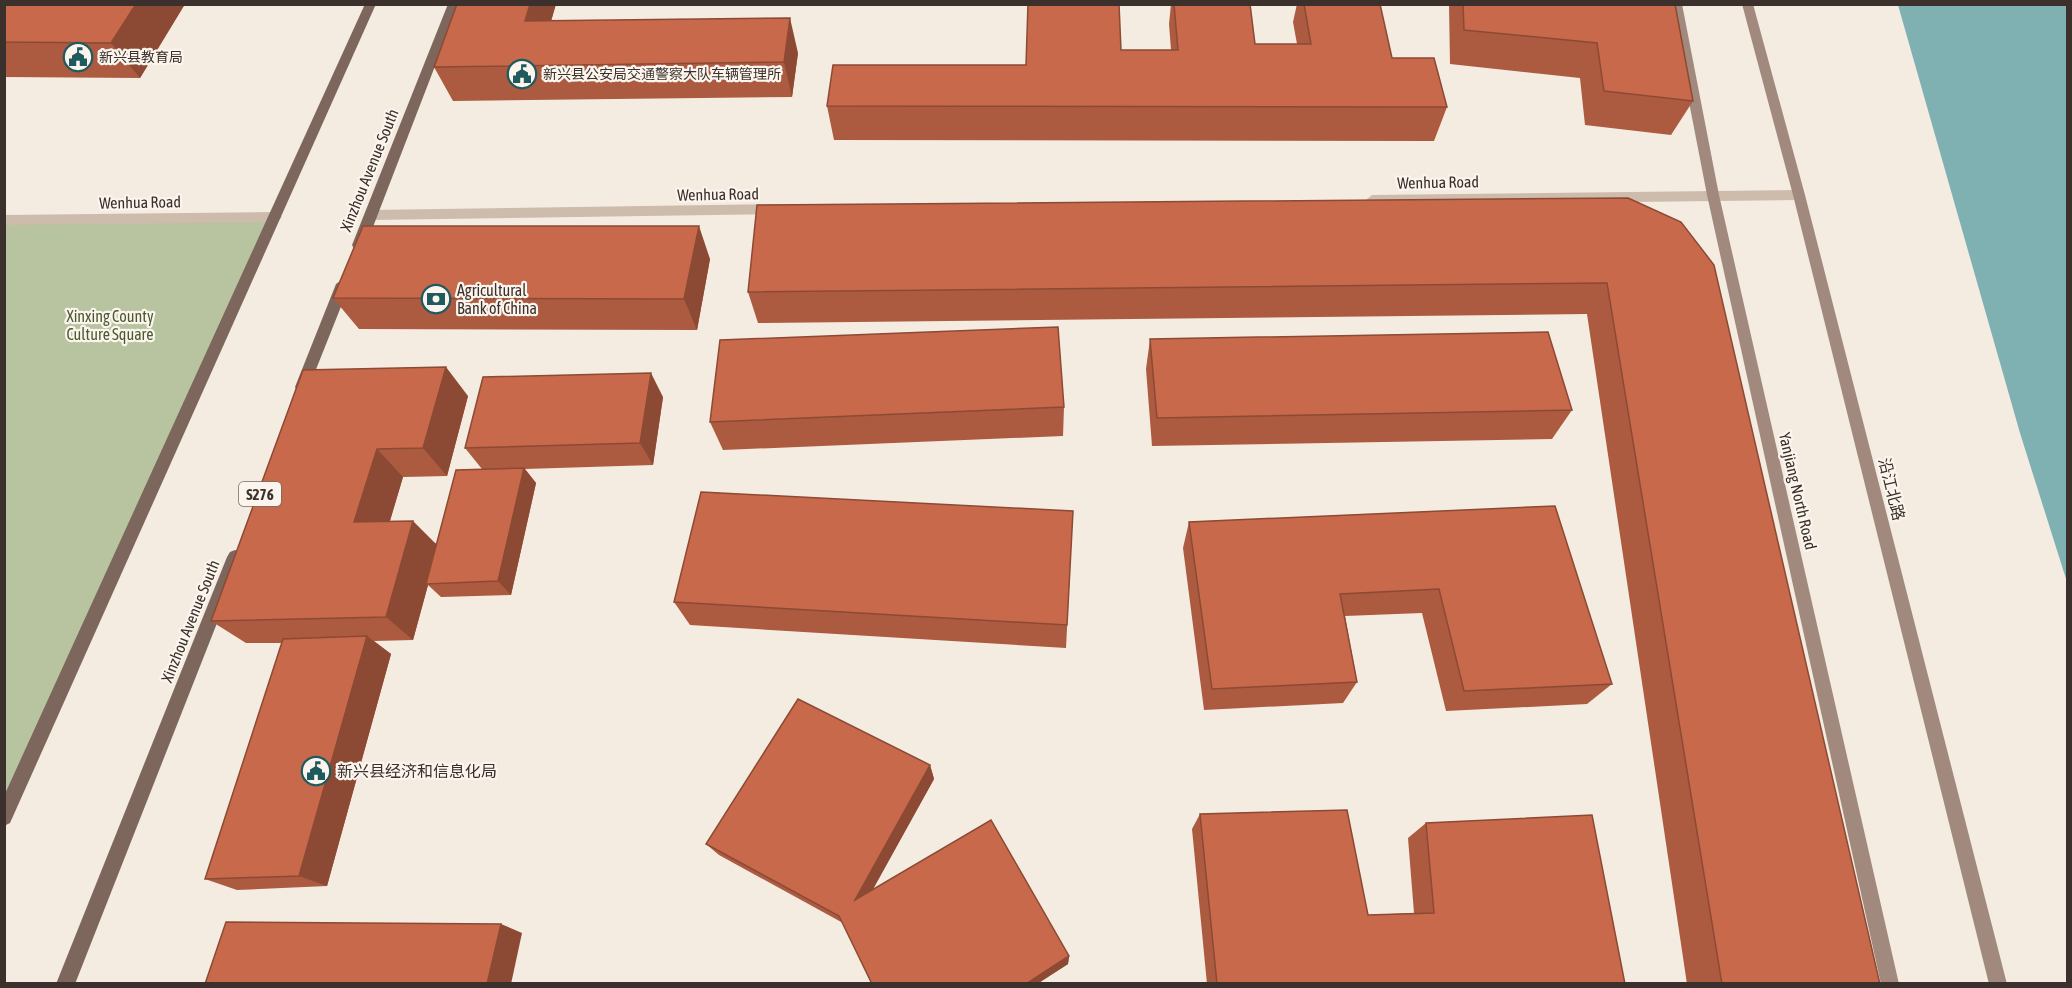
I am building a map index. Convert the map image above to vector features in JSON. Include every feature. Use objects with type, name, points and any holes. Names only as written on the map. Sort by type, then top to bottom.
[{"type":"main road","points":[[4,818],[371,4]]},
{"type":"main road","name":"Xinzhou Avenue South","points":[[295,405],[454,4]]},
{"type":"main road","name":"Yanjiang North Road","points":[[1676,4],[1713,195],[1890,984]]},
{"type":"main road","name":"沿江北路","points":[[1747,4],[1798,195],[1998,984]]},
{"type":"main road","name":"Xinzhou Avenue South","points":[[65,984],[242,538]]},
{"type":"street","name":"Wenhua Road","points":[[1354,200],[1798,195]]},
{"type":"street","name":"Wenhua Road","points":[[371,215],[790,209]]},
{"type":"street","name":"Wenhua Road","points":[[4,220],[276,216]]},
{"type":"green space","name":"Xinxing County Culture Square","points":[[276,217],[5,817],[5,220]]},
{"type":"water","points":[[1898,5],[2067,5],[2067,582],[2020,433]]},
{"type":"building","points":[[4,4],[136,4],[111,43],[4,42]]},
{"type":"building","points":[[457,4],[530,4],[525,21],[790,18],[784,62],[434,67]]},
{"type":"building","points":[[1028,4],[1119,4],[1121,50],[1178,50],[1174,4],[1250,4],[1255,44],[1311,44],[1304,4],[1380,4],[1392,58],[1434,58],[1447,107],[827,106],[833,65],[1026,65]]},
{"type":"building","points":[[1463,4],[1675,4],[1693,101],[1604,91],[1597,43],[1464,30]]},
{"type":"building","points":[[1628,198],[1681,222],[1714,265],[1880,984],[1722,984],[1607,283],[748,292],[757,205]]},
{"type":"building","points":[[363,226],[699,226],[684,299],[333,298]]},
{"type":"building","points":[[1058,327],[1064,407],[710,422],[720,340]]},
{"type":"building","points":[[1548,332],[1572,410],[1157,418],[1150,339]]},
{"type":"building","points":[[446,367],[423,448],[377,449],[354,522],[413,521],[386,617],[211,621],[303,370]]},
{"type":"building","points":[[651,373],[640,443],[465,448],[483,377]]},
{"type":"building","points":[[524,468],[498,581],[426,584],[456,470]]},
{"type":"building","points":[[701,492],[1073,511],[1067,625],[674,602]]},
{"type":"building","points":[[1555,506],[1612,684],[1464,691],[1439,589],[1340,594],[1357,682],[1212,689],[1189,522]]},
{"type":"building","points":[[367,636],[299,876],[205,879],[283,639]]},
{"type":"building","points":[[798,699],[930,765],[855,900],[991,820],[1069,956],[1026,984],[872,984],[839,916],[706,844]]},
{"type":"building","points":[[1347,810],[1368,915],[1434,913],[1426,823],[1592,815],[1625,984],[1217,984],[1200,814]]},
{"type":"building","points":[[226,922],[501,924],[487,984],[205,984]]},
{"type":"place","name":"新兴县教育局","points":[[78,57]]},
{"type":"place","name":"新兴县公安局交通警察大队车辆管理所","points":[[522,74]]},
{"type":"place","name":"Agricultural Bank of China","points":[[436,299]]},
{"type":"place","name":"新兴县经济和信息化局","points":[[316,771]]}]
